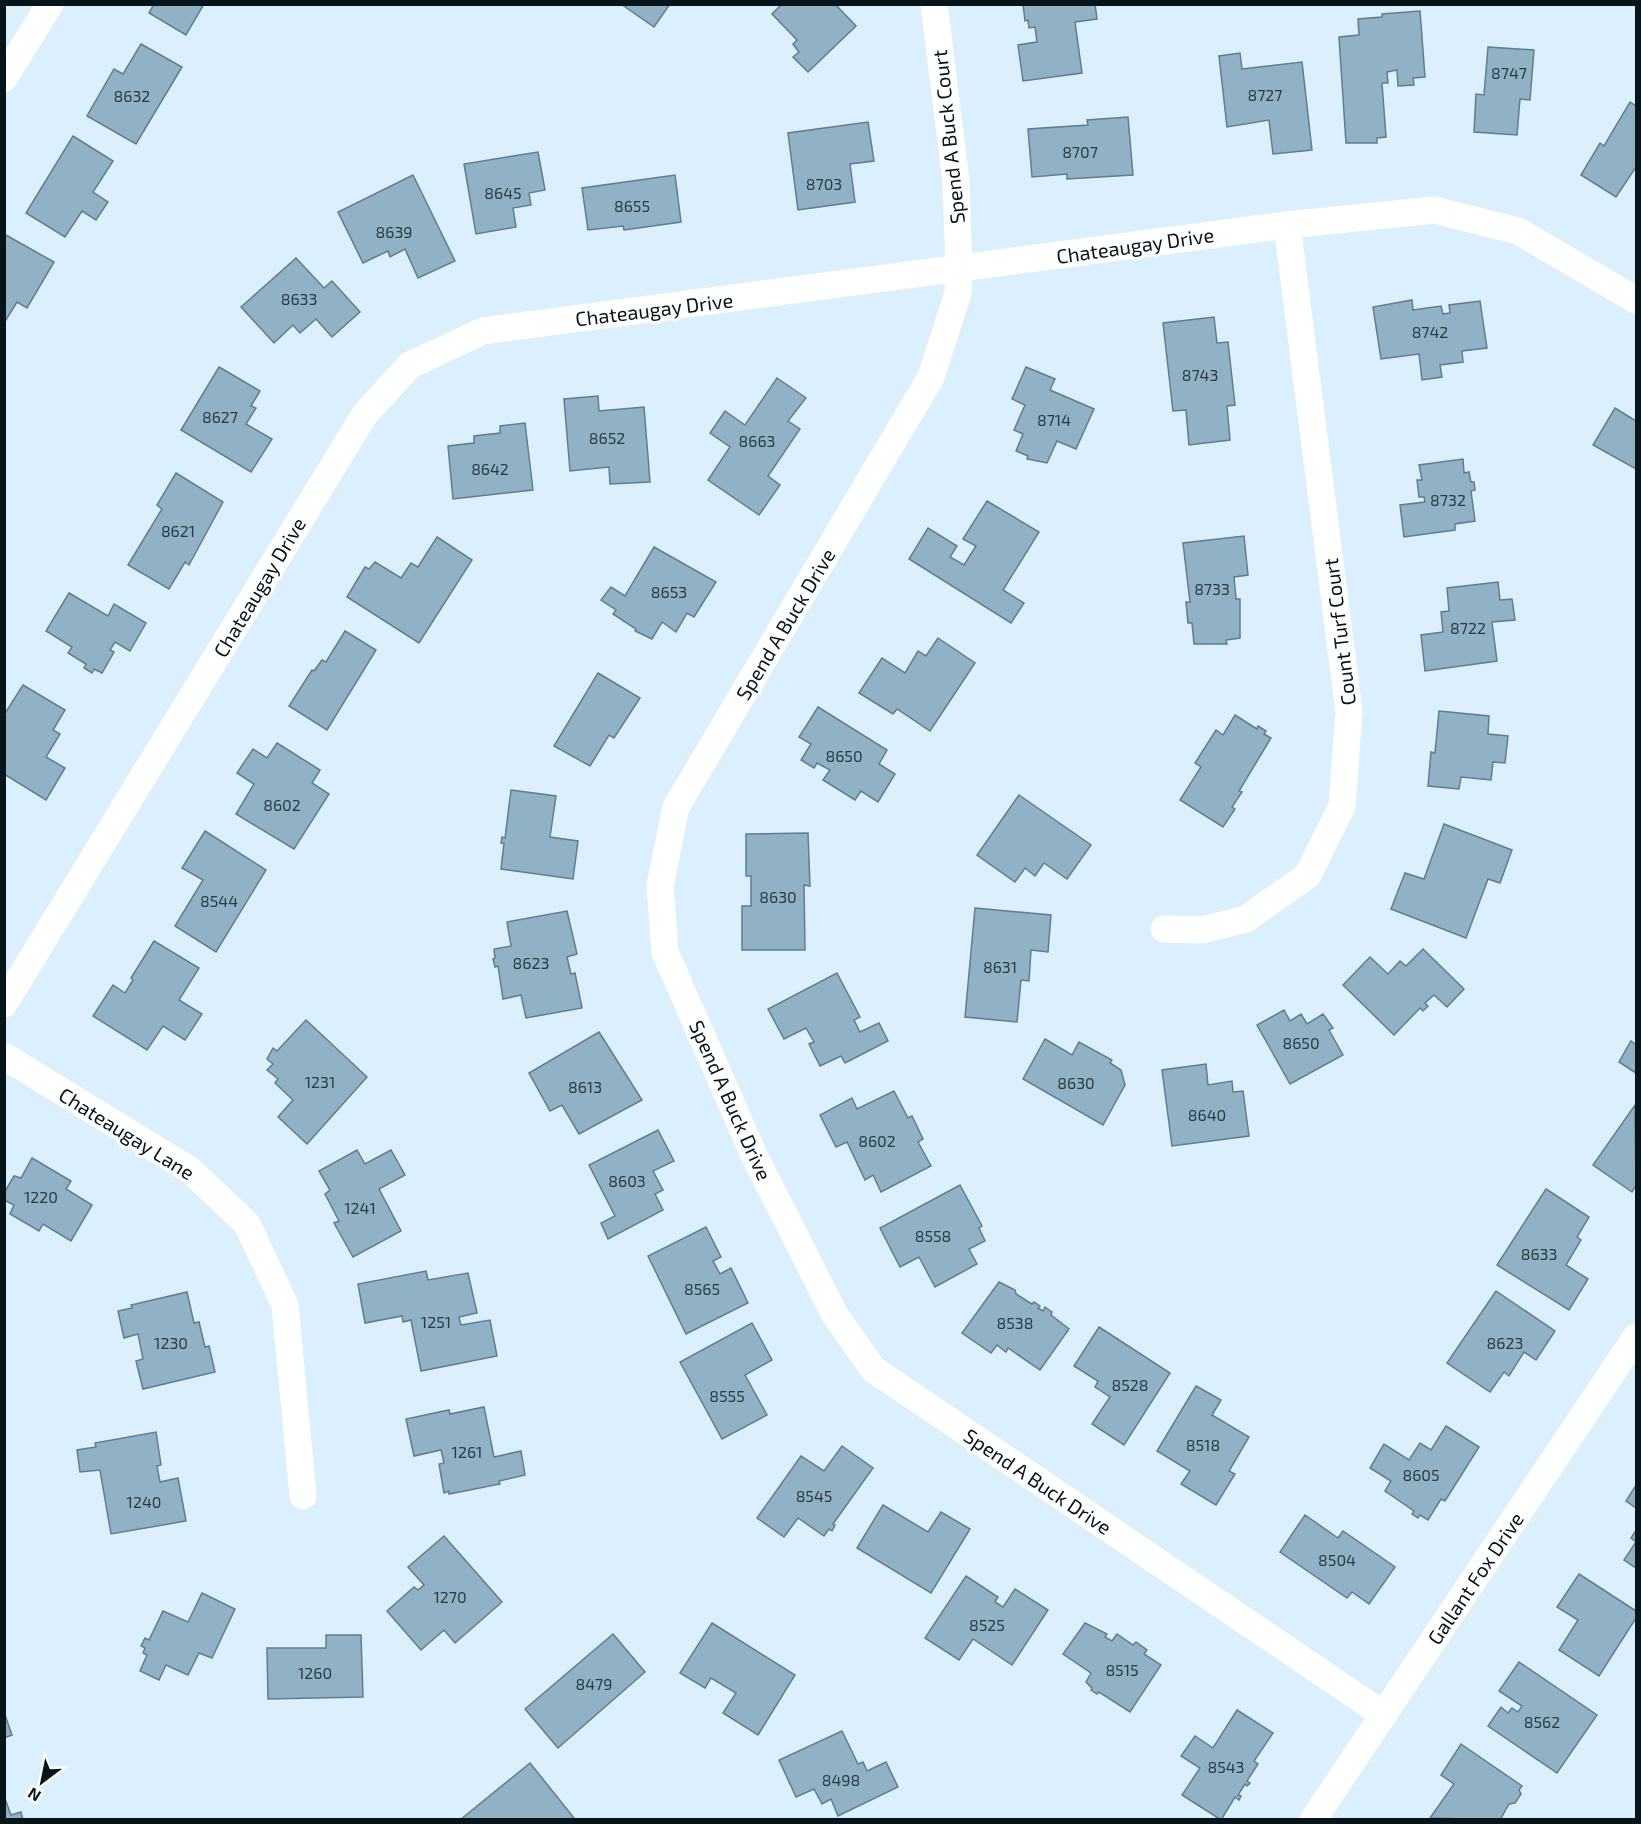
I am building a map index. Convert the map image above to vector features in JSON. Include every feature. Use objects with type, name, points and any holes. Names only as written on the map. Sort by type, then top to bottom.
[{"type":"street","points":[[4,78],[50,4]]},
{"type":"street","name":"Spend A Buck Court","points":[[934,4],[956,181],[959,269]]},
{"type":"street","name":"Chateaugay Drive","points":[[4,1004],[364,414],[410,365],[483,331],[1287,225],[1434,210],[1518,231],[1636,300]]},
{"type":"street","name":"Count Turf Court","points":[[1164,929],[1203,930],[1246,919],[1308,875],[1342,806],[1349,712],[1287,225]]},
{"type":"street","name":"Spend A Buck Drive","points":[[959,269],[958,293],[931,377],[676,807],[660,886],[665,952],[754,1155],[835,1315],[873,1369],[1384,1715]]},
{"type":"street","name":"Chateaugay Lane","points":[[4,1056],[190,1170],[247,1224],[285,1305],[303,1497]]},
{"type":"street","name":"Gallant Fox Drive","points":[[1313,1820],[1636,1337]]},
{"type":"building","points":[[154,4],[204,4],[186,35],[149,13]]},
{"type":"building","points":[[621,4],[670,4],[654,27]]},
{"type":"building","points":[[782,4],[835,4],[856,26],[808,72],[793,57],[799,52],[793,44],[797,40],[772,14]]},
{"type":"building","points":[[1023,4],[1095,4],[1097,19],[1075,22],[1082,73],[1023,81],[1018,45],[1037,42],[1035,27],[1029,28],[1028,20],[1025,21]]},
{"type":"building","points":[[1420,11],[1425,77],[1413,78],[1414,85],[1398,86],[1397,70],[1387,72],[1388,83],[1382,83],[1386,137],[1377,138],[1377,143],[1346,143],[1339,37],[1359,35],[1358,19],[1382,17],[1382,14]]},
{"type":"building","points":[[141,44],[182,67],[136,144],[87,116],[114,69],[123,74]]},
{"type":"building","points":[[1488,47],[1534,50],[1530,100],[1520,99],[1517,135],[1474,132],[1476,94],[1484,95]]},
{"type":"building","points":[[1240,53],[1242,69],[1302,62],[1312,150],[1273,154],[1269,120],[1227,127],[1219,56]]},
{"type":"building","points":[[1630,102],[1636,106],[1636,167],[1616,197],[1581,175],[1600,143],[1604,146]]},
{"type":"building","points":[[1128,117],[1133,175],[1067,179],[1067,174],[1032,177],[1028,129],[1088,125],[1087,120]]},
{"type":"building","points":[[868,122],[874,161],[850,164],[855,202],[798,210],[788,133]]},
{"type":"building","points":[[73,136],[113,161],[93,192],[108,202],[96,220],[82,211],[65,237],[26,213]]},
{"type":"building","points":[[538,152],[545,190],[529,193],[531,205],[513,208],[516,227],[476,234],[464,164]]},
{"type":"building","points":[[413,175],[455,261],[418,278],[405,249],[390,257],[388,251],[363,263],[338,212]]},
{"type":"building","points":[[675,175],[681,222],[624,230],[623,226],[588,230],[582,188]]},
{"type":"building","points":[[4,234],[54,262],[27,308],[17,302],[4,323]]},
{"type":"building","points":[[296,258],[324,288],[332,281],[360,312],[332,337],[316,319],[300,333],[293,325],[274,343],[241,307]]},
{"type":"building","points":[[1412,300],[1413,310],[1441,306],[1443,314],[1450,313],[1449,305],[1480,301],[1487,348],[1462,351],[1463,362],[1440,365],[1442,377],[1422,380],[1419,354],[1381,359],[1373,307]]},
{"type":"building","points":[[1214,317],[1217,343],[1228,342],[1235,405],[1227,406],[1230,440],[1189,445],[1186,410],[1173,411],[1163,323]]},
{"type":"building","points":[[219,367],[260,391],[251,406],[256,408],[246,424],[272,439],[251,472],[181,430]]},
{"type":"building","points":[[1026,367],[1055,379],[1050,390],[1094,409],[1076,449],[1057,441],[1047,463],[1027,459],[1028,456],[1016,451],[1023,434],[1014,430],[1025,405],[1012,399]]},
{"type":"building","points":[[777,378],[806,398],[788,421],[800,429],[768,476],[780,485],[759,515],[708,480],[730,447],[710,433],[725,411],[745,425]]},
{"type":"building","points":[[598,396],[599,411],[644,407],[650,482],[610,484],[609,467],[570,471],[564,399]]},
{"type":"building","points":[[1615,408],[1636,421],[1636,469],[1593,445]]},
{"type":"building","points":[[525,423],[533,490],[453,499],[448,446],[474,443],[474,436],[500,433],[500,426]]},
{"type":"building","points":[[1463,459],[1464,473],[1469,472],[1471,482],[1474,482],[1475,490],[1471,491],[1475,521],[1455,524],[1455,530],[1404,537],[1400,505],[1425,502],[1424,497],[1419,497],[1417,480],[1422,480],[1419,465]]},
{"type":"building","points":[[176,473],[223,502],[189,565],[185,562],[169,589],[128,565],[162,509],[157,505]]},
{"type":"building","points":[[987,501],[1039,532],[1003,590],[1024,603],[1011,623],[909,559],[928,528],[957,546],[950,557],[964,565],[976,546],[963,539]]},
{"type":"building","points":[[1244,536],[1248,575],[1234,577],[1236,599],[1240,599],[1240,638],[1226,640],[1227,644],[1194,644],[1192,623],[1188,623],[1186,602],[1190,602],[1183,543]]},
{"type":"building","points":[[437,537],[472,560],[419,643],[347,597],[365,567],[369,569],[375,562],[401,578],[411,563],[418,567]]},
{"type":"building","points":[[654,547],[716,582],[694,617],[687,613],[676,632],[662,622],[652,639],[635,631],[636,629],[613,614],[616,610],[601,600],[611,587],[625,596]]},
{"type":"building","points":[[1498,582],[1500,600],[1512,599],[1515,620],[1492,622],[1497,661],[1425,671],[1421,635],[1443,632],[1441,612],[1449,611],[1447,588]]},
{"type":"building","points":[[69,593],[108,616],[114,604],[146,623],[130,651],[115,642],[110,650],[114,652],[102,673],[94,669],[92,673],[84,668],[86,664],[68,653],[72,647],[46,631]]},
{"type":"building","points":[[345,631],[376,650],[327,730],[289,706],[312,670],[314,671],[322,660],[326,662]]},
{"type":"building","points":[[938,638],[975,663],[930,731],[897,709],[893,714],[859,693],[882,658],[905,673],[918,651],[926,656]]},
{"type":"building","points":[[598,673],[640,698],[614,738],[609,735],[590,766],[554,746]]},
{"type":"building","points":[[23,685],[65,710],[53,730],[60,734],[46,757],[65,768],[46,800],[4,774],[4,715]]},
{"type":"building","points":[[818,707],[887,750],[879,764],[895,774],[878,802],[861,791],[855,800],[823,780],[830,770],[817,763],[814,768],[801,760],[811,744],[799,737]]},
{"type":"building","points":[[1439,711],[1489,716],[1488,734],[1508,736],[1505,763],[1493,762],[1491,780],[1461,777],[1459,789],[1428,786],[1431,752],[1435,753]]},
{"type":"building","points":[[1235,715],[1257,729],[1258,726],[1266,731],[1264,734],[1271,738],[1239,791],[1242,792],[1232,807],[1235,809],[1223,827],[1180,800],[1201,767],[1195,763],[1216,730],[1223,735]]},
{"type":"building","points":[[277,743],[320,770],[312,783],[329,794],[294,849],[236,814],[254,784],[237,773],[253,749],[267,758]]},
{"type":"building","points":[[511,790],[556,796],[550,837],[578,841],[573,879],[501,869],[504,843],[501,843],[502,837],[505,838]]},
{"type":"building","points":[[1019,795],[1091,845],[1067,879],[1044,863],[1035,876],[1025,868],[1015,882],[977,855]]},
{"type":"building","points":[[1444,824],[1512,850],[1500,883],[1488,879],[1466,938],[1391,909],[1405,873],[1424,879]]},
{"type":"building","points":[[205,831],[266,870],[216,952],[175,926],[203,880],[182,868]]},
{"type":"building","points":[[808,833],[810,886],[804,885],[805,950],[742,950],[742,906],[751,906],[751,876],[746,876],[746,834]]},
{"type":"building","points":[[975,908],[1051,915],[1048,952],[1031,950],[1029,981],[1021,980],[1017,1022],[965,1017]]},
{"type":"building","points":[[567,911],[577,954],[567,957],[571,974],[575,973],[582,1008],[526,1018],[521,995],[503,999],[498,966],[495,967],[493,959],[495,958],[494,949],[511,946],[507,922]]},
{"type":"building","points":[[154,941],[199,968],[179,1000],[202,1014],[185,1040],[163,1026],[147,1050],[93,1016],[113,985],[125,993],[133,980],[131,978]]},
{"type":"building","points":[[1423,949],[1464,989],[1447,1007],[1434,995],[1425,1003],[1428,1006],[1423,1011],[1420,1008],[1394,1035],[1343,985],[1370,957],[1388,974],[1400,961],[1406,966]]},
{"type":"building","points":[[837,973],[860,1017],[854,1020],[860,1032],[879,1023],[888,1041],[845,1063],[841,1056],[820,1066],[809,1044],[814,1042],[806,1028],[784,1039],[768,1009]]},
{"type":"building","points":[[1284,1010],[1290,1021],[1301,1014],[1307,1024],[1323,1014],[1333,1028],[1329,1030],[1343,1055],[1290,1084],[1257,1025]]},
{"type":"building","points":[[306,1020],[367,1077],[307,1144],[278,1117],[293,1100],[275,1083],[278,1079],[267,1070],[273,1064],[267,1059],[273,1048],[277,1051]]},
{"type":"building","points":[[599,1032],[642,1100],[579,1134],[562,1105],[550,1111],[529,1073]]},
{"type":"building","points":[[1045,1039],[1072,1055],[1079,1042],[1112,1060],[1110,1063],[1121,1070],[1125,1085],[1103,1125],[1023,1079]]},
{"type":"building","points":[[1631,1041],[1636,1045],[1636,1073],[1619,1062]]},
{"type":"building","points":[[1206,1064],[1208,1085],[1232,1081],[1233,1092],[1243,1091],[1249,1136],[1172,1146],[1162,1070]]},
{"type":"building","points":[[894,1091],[908,1118],[912,1116],[923,1139],[918,1142],[931,1166],[881,1192],[873,1175],[865,1180],[847,1142],[836,1147],[820,1115],[852,1098],[857,1109]]},
{"type":"building","points":[[1635,1105],[1636,1185],[1632,1192],[1593,1165]]},
{"type":"building","points":[[658,1130],[674,1161],[653,1171],[663,1190],[655,1194],[663,1210],[608,1239],[601,1223],[615,1216],[589,1165]]},
{"type":"building","points":[[357,1150],[365,1164],[391,1150],[405,1175],[379,1189],[401,1231],[353,1257],[334,1223],[339,1221],[325,1194],[330,1190],[319,1171]]},
{"type":"building","points":[[32,1158],[71,1181],[66,1189],[92,1205],[71,1241],[43,1224],[39,1231],[10,1214],[14,1205],[4,1200],[4,1193],[14,1176],[21,1178]]},
{"type":"building","points":[[960,1185],[982,1226],[979,1228],[985,1241],[969,1249],[977,1264],[935,1287],[919,1257],[900,1267],[880,1228]]},
{"type":"building","points":[[1546,1189],[1589,1217],[1577,1237],[1581,1240],[1566,1265],[1588,1279],[1569,1310],[1497,1265]]},
{"type":"building","points":[[706,1227],[721,1257],[713,1261],[720,1274],[731,1268],[748,1303],[686,1334],[648,1256]]},
{"type":"building","points":[[426,1271],[428,1280],[468,1273],[477,1313],[459,1317],[461,1325],[490,1320],[497,1356],[421,1371],[411,1320],[403,1322],[402,1316],[365,1323],[358,1284]]},
{"type":"building","points":[[999,1282],[1015,1290],[1016,1294],[1032,1304],[1034,1302],[1043,1311],[1045,1307],[1052,1312],[1051,1315],[1069,1329],[1040,1370],[1008,1348],[1006,1352],[997,1345],[991,1353],[962,1333]]},
{"type":"building","points":[[1496,1291],[1555,1331],[1536,1360],[1524,1352],[1509,1376],[1504,1372],[1490,1392],[1447,1363]]},
{"type":"building","points":[[187,1292],[194,1323],[199,1322],[205,1347],[209,1346],[215,1372],[143,1389],[136,1361],[143,1359],[138,1334],[124,1338],[118,1311],[132,1308],[131,1305]]},
{"type":"building","points":[[752,1323],[772,1360],[745,1375],[767,1415],[722,1439],[680,1362]]},
{"type":"building","points":[[1099,1327],[1170,1373],[1124,1445],[1092,1424],[1110,1397],[1095,1387],[1098,1381],[1074,1366]]},
{"type":"building","points":[[1196,1386],[1221,1400],[1212,1415],[1249,1437],[1229,1471],[1235,1474],[1216,1505],[1181,1484],[1190,1471],[1157,1451]]},
{"type":"building","points":[[484,1407],[494,1457],[521,1451],[525,1475],[499,1481],[500,1484],[444,1493],[439,1464],[444,1463],[441,1450],[414,1456],[406,1419],[449,1410],[450,1414]]},
{"type":"building","points":[[1446,1426],[1479,1447],[1445,1501],[1441,1499],[1428,1520],[1420,1515],[1418,1518],[1412,1514],[1414,1511],[1385,1491],[1391,1481],[1370,1468],[1384,1444],[1409,1460],[1420,1443],[1431,1450]]},
{"type":"building","points":[[156,1432],[161,1465],[157,1466],[160,1482],[178,1478],[186,1521],[111,1534],[100,1470],[80,1472],[77,1450],[96,1447],[95,1443]]},
{"type":"building","points":[[842,1446],[873,1468],[833,1524],[835,1525],[832,1531],[829,1529],[824,1536],[798,1518],[784,1537],[757,1518],[801,1456],[824,1471]]},
{"type":"building","points":[[1636,1485],[1636,1508],[1626,1501]]},
{"type":"building","points":[[883,1505],[928,1532],[941,1512],[970,1529],[931,1593],[857,1548]]},
{"type":"building","points":[[1305,1515],[1338,1538],[1343,1531],[1395,1567],[1369,1604],[1352,1592],[1347,1598],[1280,1552]]},
{"type":"building","points":[[1636,1530],[1636,1542],[1631,1538]]},
{"type":"building","points":[[444,1536],[502,1602],[455,1643],[444,1630],[421,1650],[387,1611],[414,1587],[418,1590],[424,1585],[408,1567]]},
{"type":"building","points":[[1636,1542],[1636,1568],[1624,1560]]},
{"type":"building","points":[[1579,1574],[1636,1611],[1636,1618],[1599,1676],[1559,1650],[1578,1620],[1557,1607]]},
{"type":"building","points":[[966,1576],[998,1597],[995,1602],[1003,1607],[1015,1589],[1048,1610],[1012,1665],[973,1639],[959,1660],[925,1638]]},
{"type":"building","points":[[202,1593],[235,1609],[212,1658],[199,1653],[188,1675],[166,1665],[159,1680],[140,1671],[147,1655],[143,1653],[145,1648],[141,1646],[145,1638],[149,1640],[163,1611],[188,1622]]},
{"type":"building","points":[[712,1623],[795,1675],[758,1735],[723,1713],[736,1693],[711,1678],[705,1688],[680,1673]]},
{"type":"building","points":[[1085,1623],[1107,1634],[1105,1637],[1112,1641],[1117,1634],[1133,1645],[1136,1642],[1147,1650],[1144,1654],[1161,1665],[1130,1712],[1099,1692],[1097,1694],[1091,1690],[1092,1688],[1086,1682],[1091,1673],[1063,1654]]},
{"type":"building","points":[[613,1634],[645,1672],[558,1748],[525,1709]]},
{"type":"building","points":[[326,1635],[361,1635],[363,1697],[268,1699],[267,1648],[326,1648]]},
{"type":"building","points":[[1519,1662],[1597,1715],[1557,1773],[1488,1726],[1501,1707],[1508,1713],[1512,1708],[1518,1712],[1522,1706],[1499,1691]]},
{"type":"building","points":[[1237,1710],[1273,1733],[1254,1761],[1258,1764],[1247,1781],[1250,1783],[1247,1786],[1245,1784],[1238,1795],[1241,1796],[1239,1800],[1235,1797],[1221,1820],[1182,1795],[1200,1768],[1181,1756],[1195,1736],[1213,1748]]},
{"type":"building","points":[[4,1712],[12,1735],[4,1738]]},
{"type":"building","points":[[842,1731],[858,1764],[863,1762],[867,1771],[886,1762],[898,1787],[838,1816],[831,1799],[822,1804],[814,1789],[796,1797],[779,1760]]},
{"type":"building","points":[[1461,1744],[1522,1786],[1519,1790],[1521,1794],[1515,1803],[1509,1804],[1500,1820],[1430,1818],[1454,1784],[1441,1775]]},
{"type":"building","points":[[530,1763],[574,1818],[572,1820],[460,1820]]},
{"type":"building","points":[[4,1796],[11,1815],[21,1812],[23,1820],[4,1820]]}]
